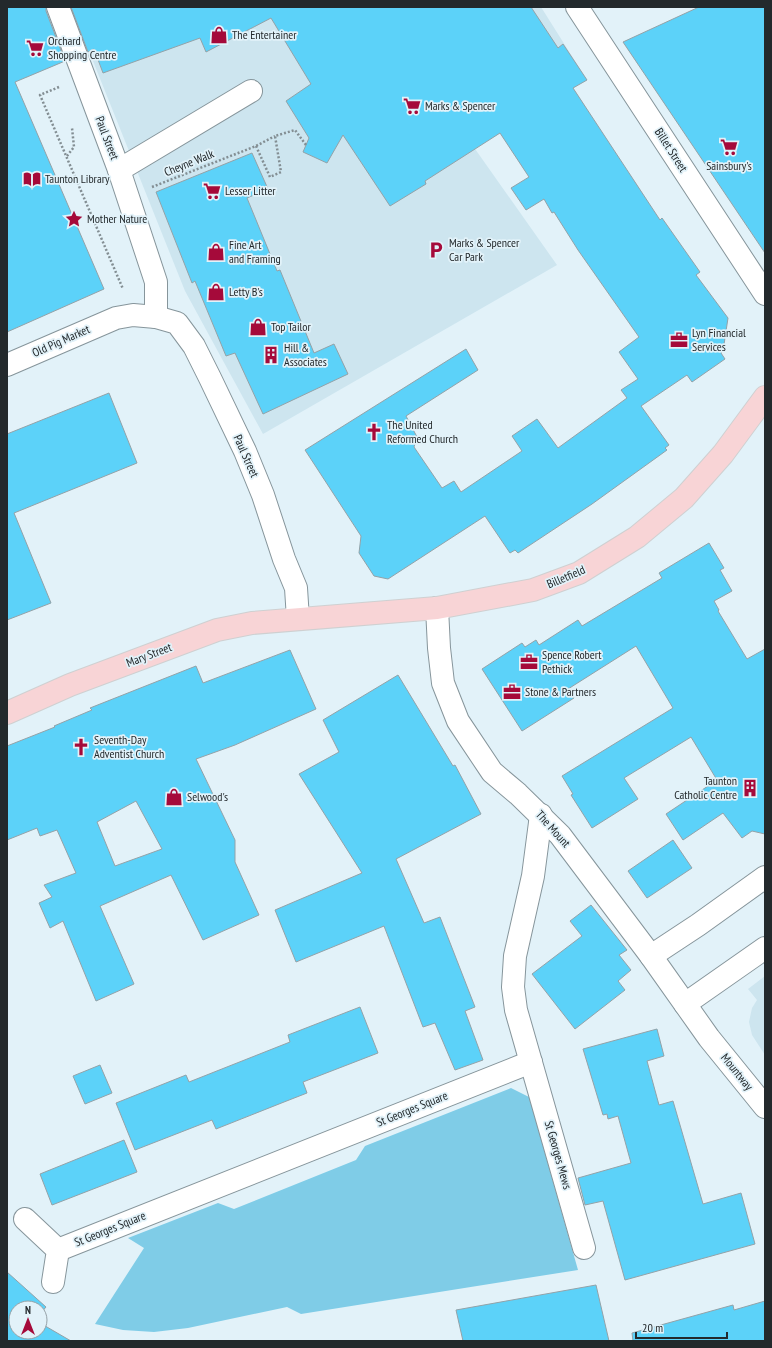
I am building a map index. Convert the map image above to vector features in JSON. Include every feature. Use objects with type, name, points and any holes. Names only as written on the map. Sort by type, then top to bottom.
[{"type":"main road","name":"Billetfield","points":[[298,619],[437,608],[533,590],[579,573],[637,537],[684,498],[723,454],[765,397]]},
{"type":"main road","name":"Mary Street","points":[[7,712],[70,685],[217,630],[252,624],[298,619]]},
{"type":"street","name":"Paul Street","points":[[58,7],[119,170],[156,282],[156,317]]},
{"type":"street","name":"Billet Street","points":[[577,7],[765,294]]},
{"type":"street","points":[[119,170],[251,91]]},
{"type":"street","name":"Paul Street","points":[[125,316],[156,317],[177,323],[194,346],[245,451],[262,495],[284,559],[296,588],[298,619]]},
{"type":"street","name":"Old Pig Market","points":[[7,365],[125,316]]},
{"type":"street","name":"The Mount","points":[[437,608],[443,683],[458,721],[492,772],[541,815],[560,835],[651,956],[709,1038]]},
{"type":"street","points":[[531,1062],[516,1010],[513,987],[515,956],[532,876],[541,815]]},
{"type":"street","points":[[651,956],[698,925],[765,877]]},
{"type":"street","points":[[685,1004],[765,948]]},
{"type":"street","name":"Mountway","points":[[709,1038],[765,1107]]},
{"type":"street","name":"St Georges Mews","points":[[531,1062],[584,1248]]},
{"type":"street","name":"St Georges Square","points":[[58,1250],[531,1062]]},
{"type":"street","points":[[26,1219],[58,1250],[53,1282]]},
{"type":"path","points":[[63,85],[40,95],[67,156],[125,316]]},
{"type":"path","points":[[67,156],[74,147],[71,121]]},
{"type":"path","points":[[72,128],[77,128]]},
{"type":"path","name":"Cheyne Walk","points":[[128,197],[256,146],[275,136],[295,130],[306,145]]},
{"type":"path","points":[[256,146],[270,177],[281,172],[275,136]]},
{"type":"shaded area","points":[[7,7],[541,7],[587,80],[473,146],[557,265],[263,434],[185,291],[89,51],[26,78],[7,33]]},
{"type":"shaded area","points":[[765,976],[765,1055],[752,1035],[749,1022],[752,1008],[757,1000],[748,989]]},
{"type":"shaded area","points":[[511,1088],[529,1097],[578,1270],[301,1314],[287,1307],[188,1328],[154,1332],[123,1330],[95,1324],[144,1248],[128,1238],[218,1203],[234,1209],[356,1160],[365,1146]]},
{"type":"building","points":[[7,7],[46,7],[46,11],[65,61],[15,82],[104,289],[7,332]]},
{"type":"building","points":[[71,7],[531,7],[558,48],[563,44],[587,80],[573,88],[660,220],[662,218],[700,272],[696,275],[728,318],[723,351],[721,353],[725,359],[692,382],[687,375],[641,406],[669,445],[665,448],[667,450],[592,504],[518,553],[515,550],[510,553],[485,516],[388,579],[374,576],[359,553],[361,536],[305,450],[466,349],[478,370],[406,416],[417,437],[414,447],[442,488],[454,481],[461,492],[522,451],[512,436],[537,419],[558,448],[627,398],[621,390],[638,379],[619,352],[639,337],[578,250],[554,212],[552,213],[544,199],[526,210],[511,188],[529,177],[500,133],[425,181],[426,184],[390,206],[343,135],[327,163],[303,152],[309,138],[286,101],[311,84],[271,18],[206,52],[200,38],[103,73],[94,49],[88,52]]},
{"type":"building","name":"Sainsbury's","points":[[699,7],[765,7],[765,253],[623,42]]},
{"type":"building","points":[[252,153],[268,189],[247,198],[277,271],[280,270],[314,353],[334,344],[348,374],[263,414],[235,353],[226,356],[195,281],[192,283],[156,192]]},
{"type":"building","points":[[109,393],[137,463],[14,513],[51,603],[7,620],[7,434]]},
{"type":"building","points":[[709,543],[724,568],[720,570],[732,591],[714,601],[719,610],[718,611],[747,659],[765,649],[765,834],[752,831],[742,838],[723,813],[683,840],[666,814],[717,780],[691,737],[624,778],[638,799],[592,828],[571,795],[573,794],[562,776],[673,708],[636,646],[568,689],[574,698],[522,731],[482,669],[522,643],[525,647],[536,640],[539,645],[578,620],[582,626],[662,578],[659,573]]},
{"type":"building","points":[[290,650],[316,709],[235,745],[196,759],[235,840],[235,862],[259,915],[203,940],[171,875],[100,906],[134,984],[96,1001],[63,921],[50,928],[39,903],[52,897],[44,885],[76,873],[57,830],[40,836],[37,828],[7,840],[7,746],[55,727],[54,726],[92,710],[90,708],[196,666],[203,683]],"holes":[[[136,801],[162,849],[115,866],[97,822]]]},
{"type":"building","points":[[398,675],[453,766],[455,765],[481,814],[396,859],[424,923],[440,917],[475,1007],[465,1011],[483,1060],[455,1070],[435,1023],[423,1027],[384,926],[296,962],[275,910],[362,873],[299,774],[339,752],[323,720]]},
{"type":"building","points":[[673,840],[692,868],[647,898],[628,871]]},
{"type":"building","points":[[591,905],[627,950],[619,955],[631,970],[618,981],[625,990],[575,1029],[532,974],[582,936],[570,921]]},
{"type":"building","points":[[360,1007],[378,1053],[303,1082],[307,1093],[216,1129],[212,1120],[135,1150],[116,1103],[186,1075],[189,1082],[290,1042],[288,1035]]},
{"type":"building","points":[[657,1029],[664,1056],[647,1061],[659,1105],[673,1101],[703,1204],[741,1193],[755,1244],[625,1280],[603,1201],[585,1205],[578,1178],[631,1163],[618,1116],[608,1119],[607,1114],[603,1115],[583,1049]]},
{"type":"building","points":[[100,1065],[112,1093],[85,1104],[73,1076]]},
{"type":"building","points":[[124,1140],[137,1172],[52,1205],[40,1174]]},
{"type":"building","points":[[7,1272],[38,1300],[8,1300],[8,1340],[48,1340],[48,1328],[71,1341],[7,1341]]},
{"type":"building","points":[[596,1285],[609,1341],[463,1341],[456,1310]]},
{"type":"building","points":[[765,1301],[765,1341],[633,1341],[632,1333],[733,1305],[734,1310]]},
{"type":"place","name":"The Entertainer","points":[[219,35]]},
{"type":"place","name":"Orchard Shopping Centre","points":[[35,48]]},
{"type":"place","name":"Marks & Spencer","points":[[412,106]]},
{"type":"place","name":"Sainsbury's","points":[[729,147]]},
{"type":"place","name":"Taunton Library","points":[[32,179]]},
{"type":"place","name":"Lesser Litter","points":[[212,191]]},
{"type":"place","name":"Mother Nature","points":[[74,219]]},
{"type":"place","name":"Marks & Spencer Car Park","points":[[436,250]]},
{"type":"place","name":"Fine Art and Framing","points":[[216,252]]},
{"type":"place","name":"Letty B's","points":[[216,292]]},
{"type":"place","name":"Top Tailor","points":[[258,327]]},
{"type":"place","name":"Lyn Financial Services","points":[[679,340]]},
{"type":"place","name":"Hill & Associates","points":[[271,355]]},
{"type":"place","name":"The United Reformed Church","points":[[374,432]]},
{"type":"place","name":"Spence Robert Pethick","points":[[529,662]]},
{"type":"place","name":"Stone & Partners","points":[[512,692]]},
{"type":"place","name":"Seventh-Day Adventist Church","points":[[81,747]]},
{"type":"place","name":"Taunton Catholic Centre","points":[[750,788]]},
{"type":"place","name":"Selwood's","points":[[174,797]]}]
